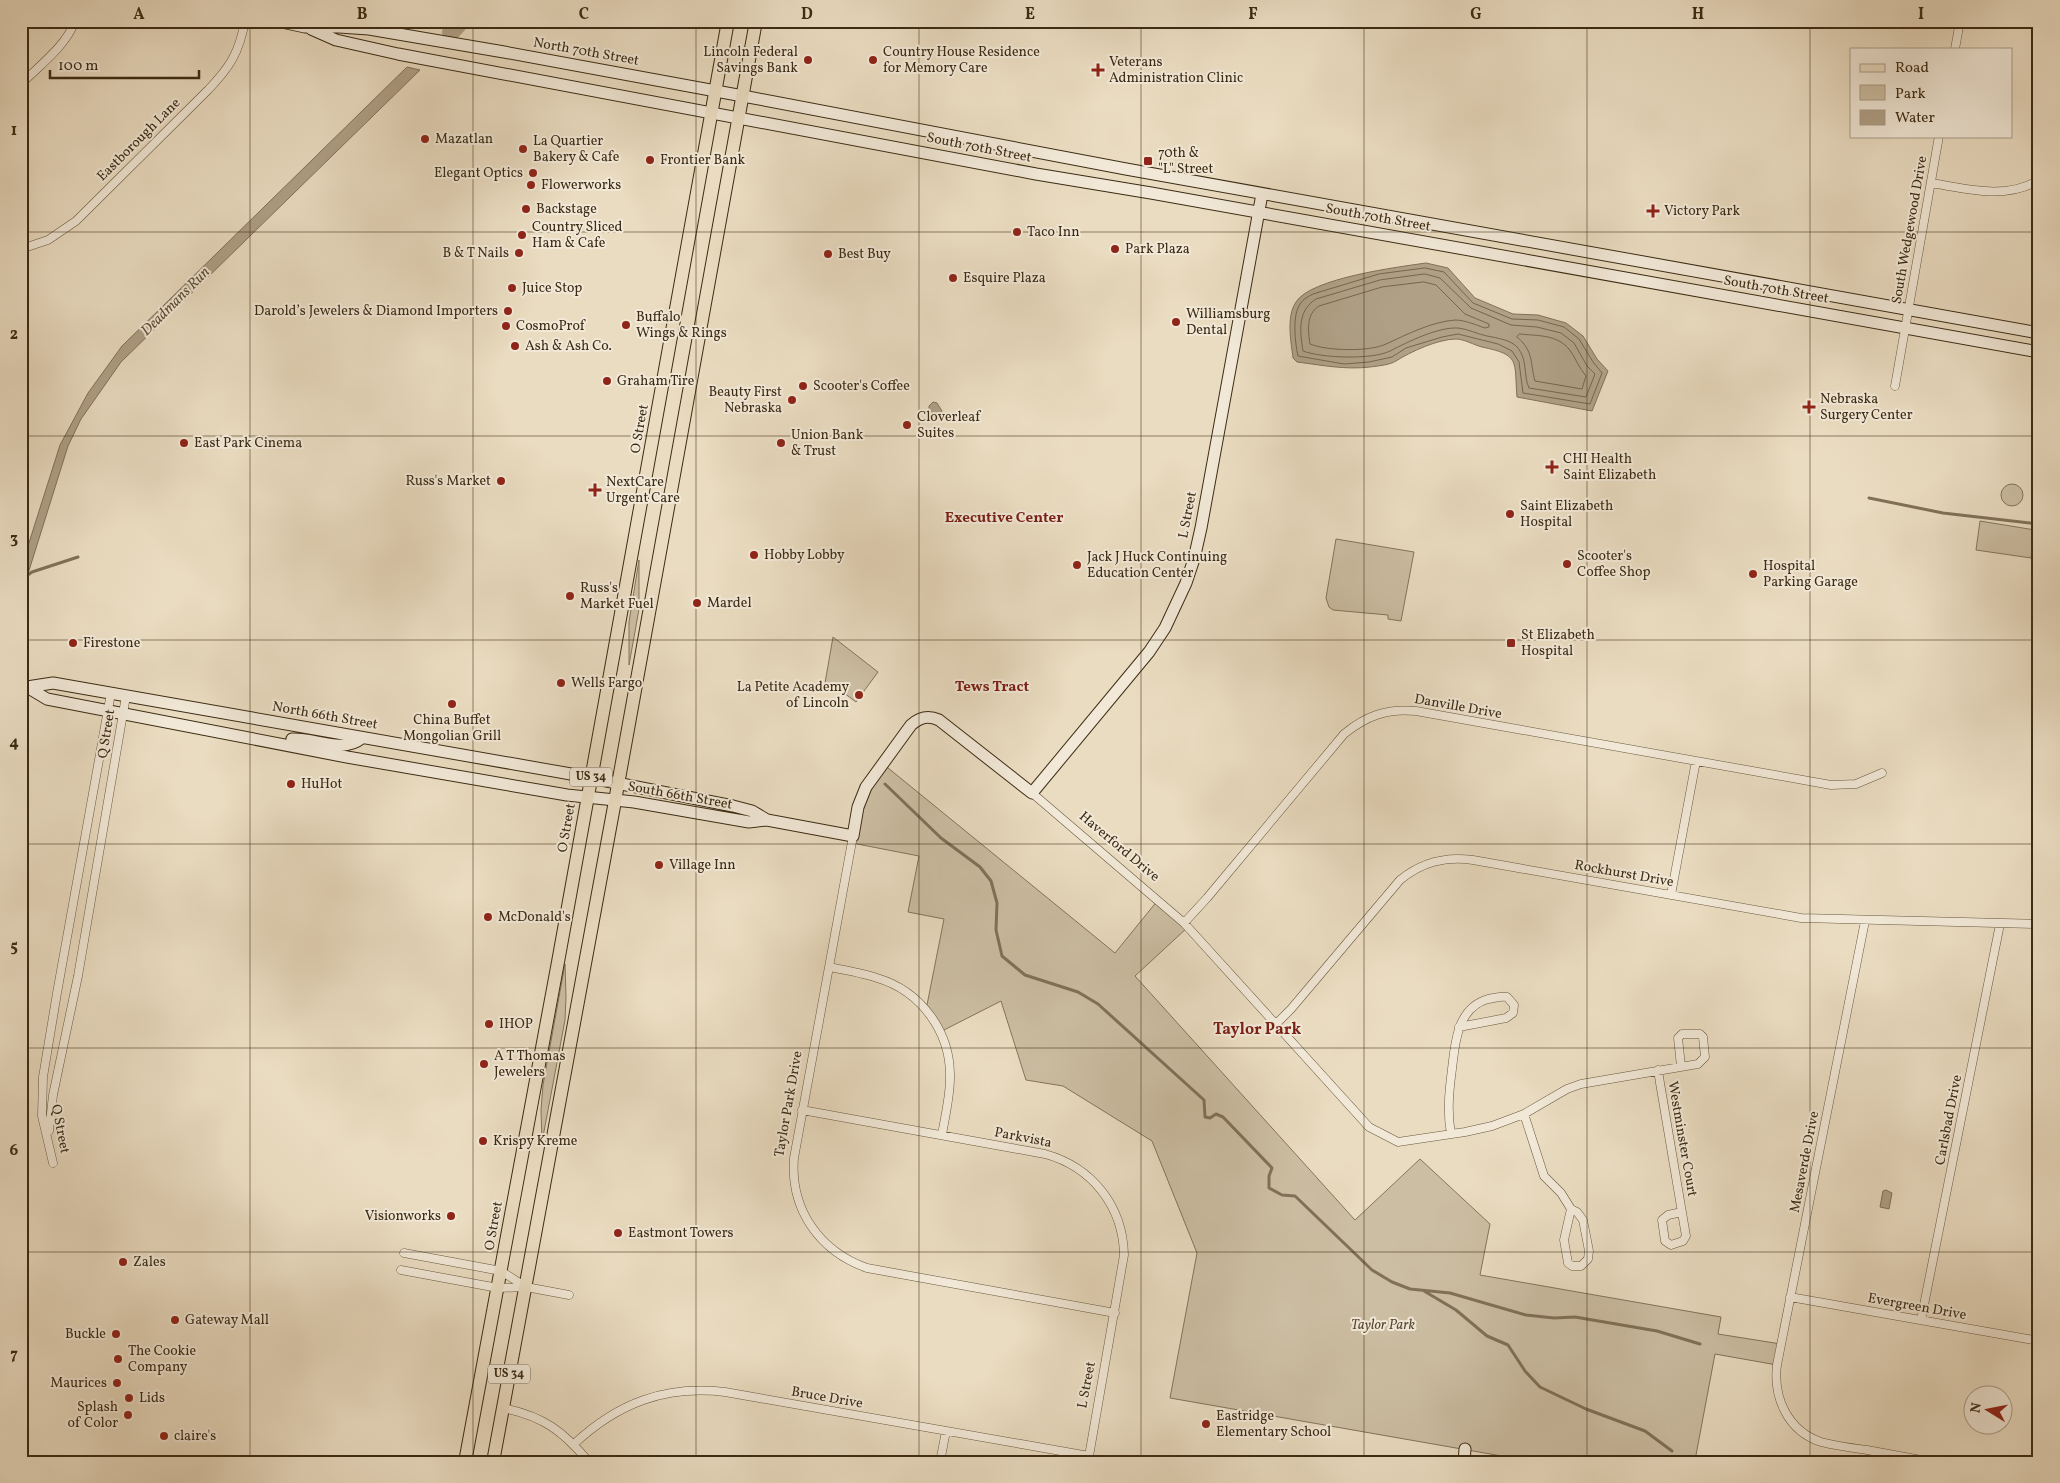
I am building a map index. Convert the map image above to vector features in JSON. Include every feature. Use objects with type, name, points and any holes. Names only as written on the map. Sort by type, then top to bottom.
[{"type":"main road","name":"North 70th Street","points":[[277,21],[305,27],[336,40],[398,54],[712,113]]},
{"type":"main road","name":"O Street","points":[[465,1462],[588,798],[728,21]]},
{"type":"main road","name":"US 34","points":[[493,1462],[756,21]]},
{"type":"main road","name":"North 70th Street","points":[[305,27],[339,26],[378,30],[743,96]]},
{"type":"main road","name":"South 70th Street","points":[[743,96],[1126,170],[2039,333]]},
{"type":"main road","name":"South 70th Street","points":[[712,113],[1036,174],[1259,212],[2039,352]]},
{"type":"main road","name":"L Street","points":[[1032,793],[1149,652],[1170,619],[1184,590],[1198,543],[1262,194]]},
{"type":"main road","name":"North 66th Street","points":[[24,687],[53,683],[618,784]]},
{"type":"main road","name":"North 66th Street","points":[[24,687],[47,699],[268,740],[347,757],[588,798]]},
{"type":"main road","name":"Haverford Drive","points":[[924,717],[929,716],[939,720],[1032,793]]},
{"type":"main road","name":"Taylor Park Drive","points":[[853,836],[858,807],[869,782],[911,725],[924,717]]},
{"type":"main road","points":[[268,740],[297,739],[344,745],[354,743],[362,738]]},
{"type":"main road","name":"South 66th Street","points":[[618,784],[733,806],[752,811],[767,820]]},
{"type":"main road","name":"South 66th Street","points":[[588,798],[615,800],[724,819],[749,822],[767,820],[853,836]]},
{"type":"main road","points":[[1464,1462],[1465,1449]]},
{"type":"street","points":[[21,84],[68,36],[75,21]]},
{"type":"street","name":"Eastborough Lane","points":[[21,249],[48,240],[76,221],[208,90],[227,70],[233,60],[239,46],[245,21]]},
{"type":"street","points":[[1955,48],[1960,21]]},
{"type":"street","name":"South Wedgewood Drive","points":[[1895,386],[1939,138]]},
{"type":"street","points":[[1931,183],[1985,192],[2001,192],[2017,189],[2039,180]]},
{"type":"street","name":"Q Street","points":[[111,693],[44,1076],[42,1116],[53,1163],[49,1133],[50,1109],[78,976],[126,696]]},
{"type":"street","name":"Danville Drive","points":[[1184,923],[1344,734],[1356,724],[1378,713],[1403,710],[1416,712],[1818,783],[1844,786],[1856,784],[1882,773]]},
{"type":"street","points":[[1671,895],[1696,761]]},
{"type":"street","name":"Haverford Drive","points":[[1032,793],[1184,923],[1369,1127],[1398,1142],[1451,1134]]},
{"type":"street","name":"Taylor Park Drive","points":[[853,836],[802,1110],[794,1165],[797,1195],[802,1209],[813,1229],[827,1246],[859,1266],[1115,1313]]},
{"type":"street","name":"Rockhurst Drive","points":[[1276,1024],[1291,1009],[1400,880],[1410,872],[1433,861],[1453,858],[1801,918],[2039,924]]},
{"type":"street","name":"Mesaverde Drive","points":[[1865,921],[1790,1297],[1776,1371],[1776,1386],[1782,1407],[1791,1422],[1800,1430],[1822,1442],[1932,1462]]},
{"type":"street","name":"Carlsbad Drive","points":[[1921,1320],[2000,924]]},
{"type":"street","points":[[829,967],[870,975],[893,984],[913,996],[931,1016],[946,1047],[950,1069],[950,1086],[942,1135]]},
{"type":"street","points":[[1459,1027],[1506,1018],[1513,1012],[1514,1005],[1511,1000],[1501,996],[1482,1001],[1469,1010],[1459,1027],[1455,1040],[1448,1104],[1451,1134],[1492,1126],[1524,1114],[1568,1089],[1581,1084],[1698,1064],[1705,1057],[1703,1038],[1700,1034],[1682,1034],[1678,1038],[1681,1066]]},
{"type":"street","name":"Westminster Court","points":[[1658,1070],[1682,1212],[1686,1236],[1683,1241],[1671,1245],[1664,1240],[1662,1220],[1668,1215],[1682,1212]]},
{"type":"street","name":"Parkvista","points":[[802,1110],[1055,1157],[1077,1167],[1095,1182],[1114,1210],[1121,1226],[1124,1263],[1115,1313]]},
{"type":"street","points":[[1524,1114],[1544,1176],[1561,1193],[1571,1209],[1577,1212],[1583,1220],[1589,1251],[1588,1259],[1585,1263],[1577,1266],[1568,1263],[1564,1240],[1571,1209]]},
{"type":"street","points":[[404,1253],[501,1271],[526,1287]]},
{"type":"street","points":[[401,1270],[498,1288],[526,1287],[569,1294]]},
{"type":"street","name":"Evergreen Drive","points":[[1790,1297],[2039,1341]]},
{"type":"street","name":"L Street","points":[[1088,1459],[1115,1313]]},
{"type":"street","name":"Bruce Drive","points":[[574,1444],[596,1425],[624,1407],[660,1395],[692,1390],[725,1392],[946,1431],[1088,1459]]},
{"type":"street","points":[[503,1408],[523,1412],[545,1422],[574,1444],[589,1462]]},
{"type":"street","points":[[940,1462],[946,1431]]},
{"type":"green space","points":[[2008,484],[2016,484],[2023,491],[2023,499],[2016,506],[2008,506],[2001,499],[2001,491]]},
{"type":"green space","points":[[1980,521],[2035,530],[2031,558],[1976,550]]},
{"type":"green space","points":[[1336,539],[1414,552],[1401,621],[1388,619],[1388,615],[1333,610],[1329,607],[1326,598]]},
{"type":"green space","points":[[639,560],[639,609],[629,665],[629,622]]},
{"type":"green space","points":[[833,637],[878,672],[856,702],[836,687],[834,689],[825,683]]},
{"type":"green space","name":"Taylor Park","points":[[882,763],[1115,953],[1158,900],[1188,927],[1135,976],[1355,1220],[1420,1159],[1490,1224],[1480,1275],[1721,1317],[1718,1334],[1781,1344],[1777,1365],[1715,1354],[1696,1455],[1700,1462],[1536,1462],[1170,1398],[1197,1253],[1152,1141],[1063,1086],[1026,1080],[1001,1001],[940,1032],[926,1010],[944,919],[908,912],[919,856],[852,843],[858,807]]},
{"type":"green space","points":[[565,964],[565,1020],[542,1142],[541,1110],[543,1085]]},
{"type":"water","points":[[407,67],[420,70],[121,362],[81,419],[68,446],[21,596],[21,568],[60,445],[88,393],[122,346]]},
{"type":"water","points":[[1426,263],[1448,268],[1475,298],[1513,314],[1538,315],[1566,323],[1583,336],[1597,359],[1608,371],[1592,411],[1517,397],[1515,367],[1509,357],[1504,353],[1459,339],[1433,344],[1416,350],[1393,362],[1370,367],[1324,366],[1297,362],[1293,358],[1290,329],[1291,315],[1296,302],[1305,294],[1319,286],[1336,280],[1396,267]]},
{"type":"water","points":[[933,402],[937,403],[942,411],[939,418],[929,410],[929,406]]},
{"type":"water","points":[[1886,1190],[1892,1193],[1889,1209],[1880,1207],[1883,1191]]},
{"type":"waterway","name":"Deadmans Run","points":[[451,32],[461,21]]},
{"type":"waterway","points":[[1869,498],[1943,513],[2039,524]]},
{"type":"waterway","points":[[25,577],[32,572],[78,557]]},
{"type":"waterway","points":[[885,784],[941,838],[980,867],[991,881],[997,903],[996,930],[1002,956],[1025,975],[1078,992],[1098,1004],[1204,1100],[1205,1117],[1210,1118],[1216,1114],[1223,1117],[1272,1168],[1269,1176],[1269,1188],[1282,1195],[1295,1196],[1372,1270],[1392,1282],[1410,1289],[1450,1293],[1526,1315],[1554,1318],[1575,1317],[1657,1331],[1700,1344]]},
{"type":"waterway","points":[[1424,1291],[1456,1310],[1487,1336],[1508,1345],[1525,1371],[1540,1387],[1586,1409],[1645,1431],[1672,1451]]},
{"type":"place","name":"Lincoln Federal Savings Bank","points":[[808,60]]},
{"type":"place","name":"Country House Residence for Memory Care","points":[[873,60]]},
{"type":"place","name":"Veterans Administration Clinic","points":[[1098,70]]},
{"type":"place","name":"Mazatlan","points":[[425,139]]},
{"type":"place","name":"La Quartier Bakery & Cafe","points":[[523,149]]},
{"type":"place","name":"Frontier Bank","points":[[650,160]]},
{"type":"place","name":"70th & \"L\" Street","points":[[1148,161]]},
{"type":"place","name":"Elegant Optics","points":[[533,173]]},
{"type":"place","name":"Flowerworks","points":[[531,185]]},
{"type":"place","name":"Backstage","points":[[526,209]]},
{"type":"place","name":"Victory Park","points":[[1653,211]]},
{"type":"place","name":"Taco Inn","points":[[1017,232]]},
{"type":"place","name":"Country Sliced Ham & Cafe","points":[[522,235]]},
{"type":"place","name":"Park Plaza","points":[[1115,249]]},
{"type":"place","name":"B & T Nails","points":[[519,253]]},
{"type":"place","name":"Best Buy","points":[[828,254]]},
{"type":"place","name":"Esquire Plaza","points":[[953,278]]},
{"type":"place","name":"Juice Stop","points":[[512,288]]},
{"type":"place","name":"Darold’s Jewelers & Diamond Importers","points":[[508,311]]},
{"type":"place","name":"Williamsburg Dental","points":[[1176,322]]},
{"type":"place","name":"Buffalo Wings & Rings","points":[[626,325]]},
{"type":"place","name":"CosmoProf","points":[[506,326]]},
{"type":"place","name":"Ash & Ash Co.","points":[[515,346]]},
{"type":"place","name":"Graham Tire","points":[[607,381]]},
{"type":"place","name":"Scooter's Coffee","points":[[803,386]]},
{"type":"place","name":"Beauty First Nebraska","points":[[792,400]]},
{"type":"place","name":"Nebraska Surgery Center","points":[[1809,407]]},
{"type":"place","name":"Cloverleaf Suites","points":[[907,425]]},
{"type":"place","name":"East Park Cinema","points":[[184,443]]},
{"type":"place","name":"Union Bank & Trust","points":[[781,443]]},
{"type":"place","name":"CHI Health Saint Elizabeth","points":[[1552,467]]},
{"type":"place","name":"Russ's Market","points":[[501,481]]},
{"type":"place","name":"NextCare Urgent Care","points":[[595,490]]},
{"type":"place","name":"Saint Elizabeth Hospital","points":[[1510,514]]},
{"type":"place","name":"Hobby Lobby","points":[[754,555]]},
{"type":"place","name":"Scooter's Coffee Shop","points":[[1567,564]]},
{"type":"place","name":"Jack J Huck Continuing Education Center","points":[[1077,565]]},
{"type":"place","name":"Hospital Parking Garage","points":[[1753,574]]},
{"type":"place","name":"Russ's Market Fuel","points":[[570,596]]},
{"type":"place","name":"Mardel","points":[[697,603]]},
{"type":"place","name":"Firestone","points":[[73,643]]},
{"type":"place","name":"St Elizabeth Hospital","points":[[1511,643]]},
{"type":"place","name":"Wells Fargo","points":[[561,683]]},
{"type":"place","name":"La Petite Academy of Lincoln","points":[[859,695]]},
{"type":"place","name":"China Buffet Mongolian Grill","points":[[452,704]]},
{"type":"place","name":"HuHot","points":[[291,784]]},
{"type":"place","name":"Village Inn","points":[[659,865]]},
{"type":"place","name":"McDonald's","points":[[488,917]]},
{"type":"place","name":"IHOP","points":[[489,1024]]},
{"type":"place","name":"A T Thomas Jewelers","points":[[484,1064]]},
{"type":"place","name":"Krispy Kreme","points":[[483,1141]]},
{"type":"place","name":"Visionworks","points":[[451,1216]]},
{"type":"place","name":"Eastmont Towers","points":[[618,1233]]},
{"type":"place","name":"Zales","points":[[123,1262]]},
{"type":"place","name":"Gateway Mall","points":[[175,1320]]},
{"type":"place","name":"Buckle","points":[[116,1334]]},
{"type":"place","name":"The Cookie Company","points":[[118,1359]]},
{"type":"place","name":"Maurices","points":[[117,1383]]},
{"type":"place","name":"Lids","points":[[129,1398]]},
{"type":"place","name":"Splash of Color","points":[[128,1415]]},
{"type":"place","name":"Eastridge Elementary School","points":[[1206,1424]]},
{"type":"place","name":"claire's","points":[[164,1436]]},
{"type":"district","name":"Executive Center","points":[[1004,518]]},
{"type":"district","name":"Tews Tract","points":[[992,687]]},
{"type":"district","name":"Taylor Park","points":[[1257,1030]]}]
